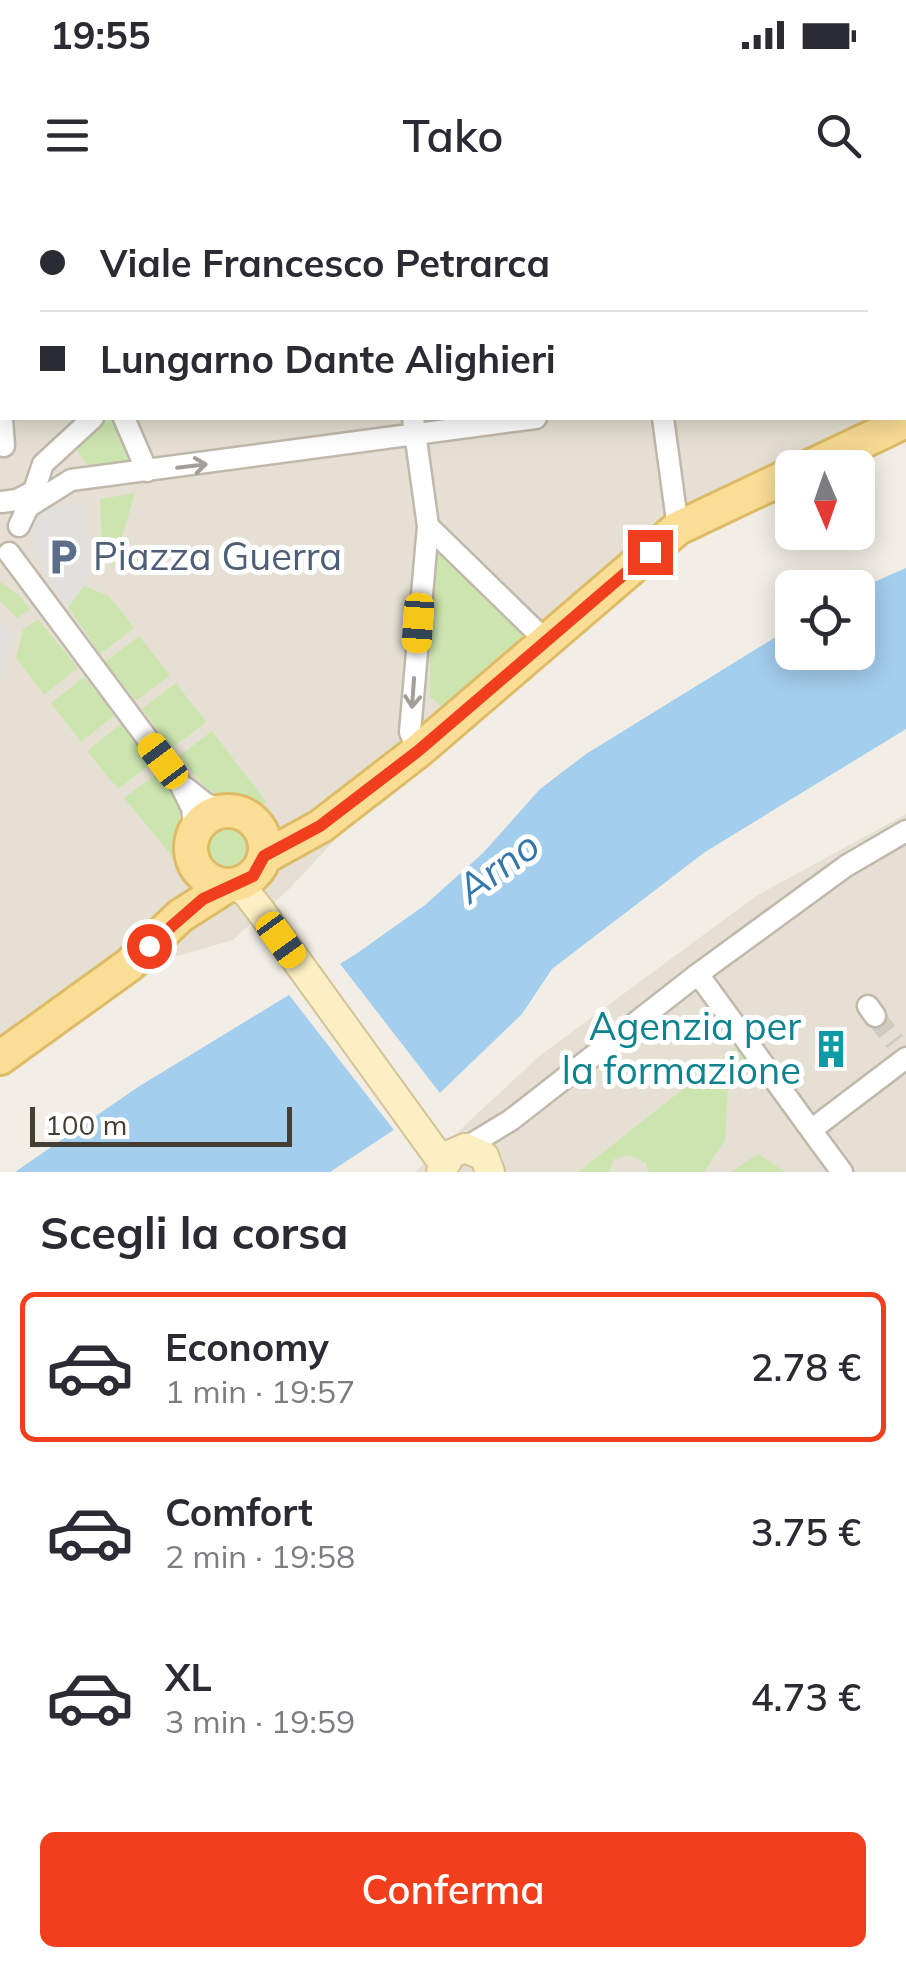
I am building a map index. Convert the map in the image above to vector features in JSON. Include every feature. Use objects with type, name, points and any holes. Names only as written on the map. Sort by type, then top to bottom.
[{"type":"main road","points":[[845,450],[906,421]]},
{"type":"main road","points":[[0,1058],[130,965],[180,916],[249,865],[320,826],[418,751],[678,528],[775,482]]},
{"type":"main road","points":[[149,946],[172,910],[208,817],[228,811],[252,819],[249,865],[242,889],[265,907],[457,1156]]},
{"type":"main road","points":[[194,847],[207,879],[249,865]]},
{"type":"street","points":[[2,420],[4,446]]},
{"type":"street","points":[[64,420],[66,439]]},
{"type":"street","points":[[1,501],[17,500],[34,491],[42,464],[90,420]]},
{"type":"street","points":[[125,420],[147,471]]},
{"type":"street","points":[[194,847],[192,808],[178,780],[4,556],[16,545],[28,507],[61,484],[414,426],[506,420]]},
{"type":"street","points":[[663,420],[678,528]]},
{"type":"street","points":[[414,426],[428,526],[410,732],[418,751]]},
{"type":"street","points":[[1,501],[16,516],[19,526]]},
{"type":"street","points":[[428,526],[546,641]]},
{"type":"street","points":[[178,780],[206,804],[228,811]]},
{"type":"street","points":[[457,1156],[500,1134],[511,1120],[698,974],[846,866],[906,831]]},
{"type":"street","points":[[698,974],[842,1172]]},
{"type":"street","points":[[811,1130],[902,1052]]},
{"type":"shaded area","points":[[0,420],[906,420],[906,436],[856,450],[775,450],[775,480],[693,537],[592,620],[333,842],[233,940],[174,957],[0,1077]]},
{"type":"shaded area","name":"Piazza Guerra","points":[[83,501],[89,570],[84,586],[68,607],[39,563],[34,533],[37,518],[47,510]]},
{"type":"shaded area","name":"Piazza Guerra","points":[[0,619],[13,635],[0,685]]},
{"type":"shaded area","points":[[906,814],[906,1172],[415,1172],[538,1057],[756,896]]},
{"type":"green space","points":[[107,420],[116,420],[136,462],[90,470],[75,447]]},
{"type":"green space","points":[[135,493],[113,567],[102,548],[100,499]]},
{"type":"green space","points":[[428,526],[546,641],[447,710],[430,697]]},
{"type":"green space","points":[[0,582],[19,595],[30,610],[17,618],[0,601]]},
{"type":"green space","points":[[84,586],[109,596],[134,628],[100,654],[68,607]]},
{"type":"green space","points":[[38,619],[78,668],[44,695],[16,658],[23,630]]},
{"type":"green space","points":[[139,636],[170,675],[136,701],[105,662]]},
{"type":"green space","points":[[84,677],[115,715],[81,742],[51,703]]},
{"type":"green space","points":[[176,683],[206,722],[172,748],[142,709]]},
{"type":"green space","points":[[121,724],[152,763],[118,789],[87,751]]},
{"type":"green space","points":[[212,731],[266,802],[260,807],[214,793],[179,756]]},
{"type":"green space","points":[[157,774],[180,808],[173,857],[124,798]]},
{"type":"green space","points":[[228,824],[247,832],[255,851],[247,870],[228,878],[209,870],[201,851],[209,832]]},
{"type":"green space","points":[[734,1049],[748,1063],[728,1088],[725,1140],[704,1172],[648,1172],[646,1163],[630,1155],[614,1159],[609,1172],[578,1172]]},
{"type":"green space","points":[[758,1154],[785,1172],[731,1172]]},
{"type":"water","name":"Arno","points":[[906,568],[906,729],[705,852],[552,969],[522,1014],[418,1114],[330,1172],[15,1172],[138,1087],[356,954],[425,905],[483,853],[540,789],[586,754],[775,637],[775,670],[875,670],[875,582]]},
{"type":"pier","points":[[337,960],[443,1097],[422,1118],[397,1134],[286,991]]},
{"type":"tunnel","points":[[875,1016],[895,1042]]},
{"type":"place","name":"Piazza Guerra","points":[[63,557]]},
{"type":"place","name":"Agenzia per la formazione","points":[[831,1049]]},
{"type":"route","points":[[149,946],[203,899],[253,876],[264,856],[320,826],[418,751],[650,552]]}]
